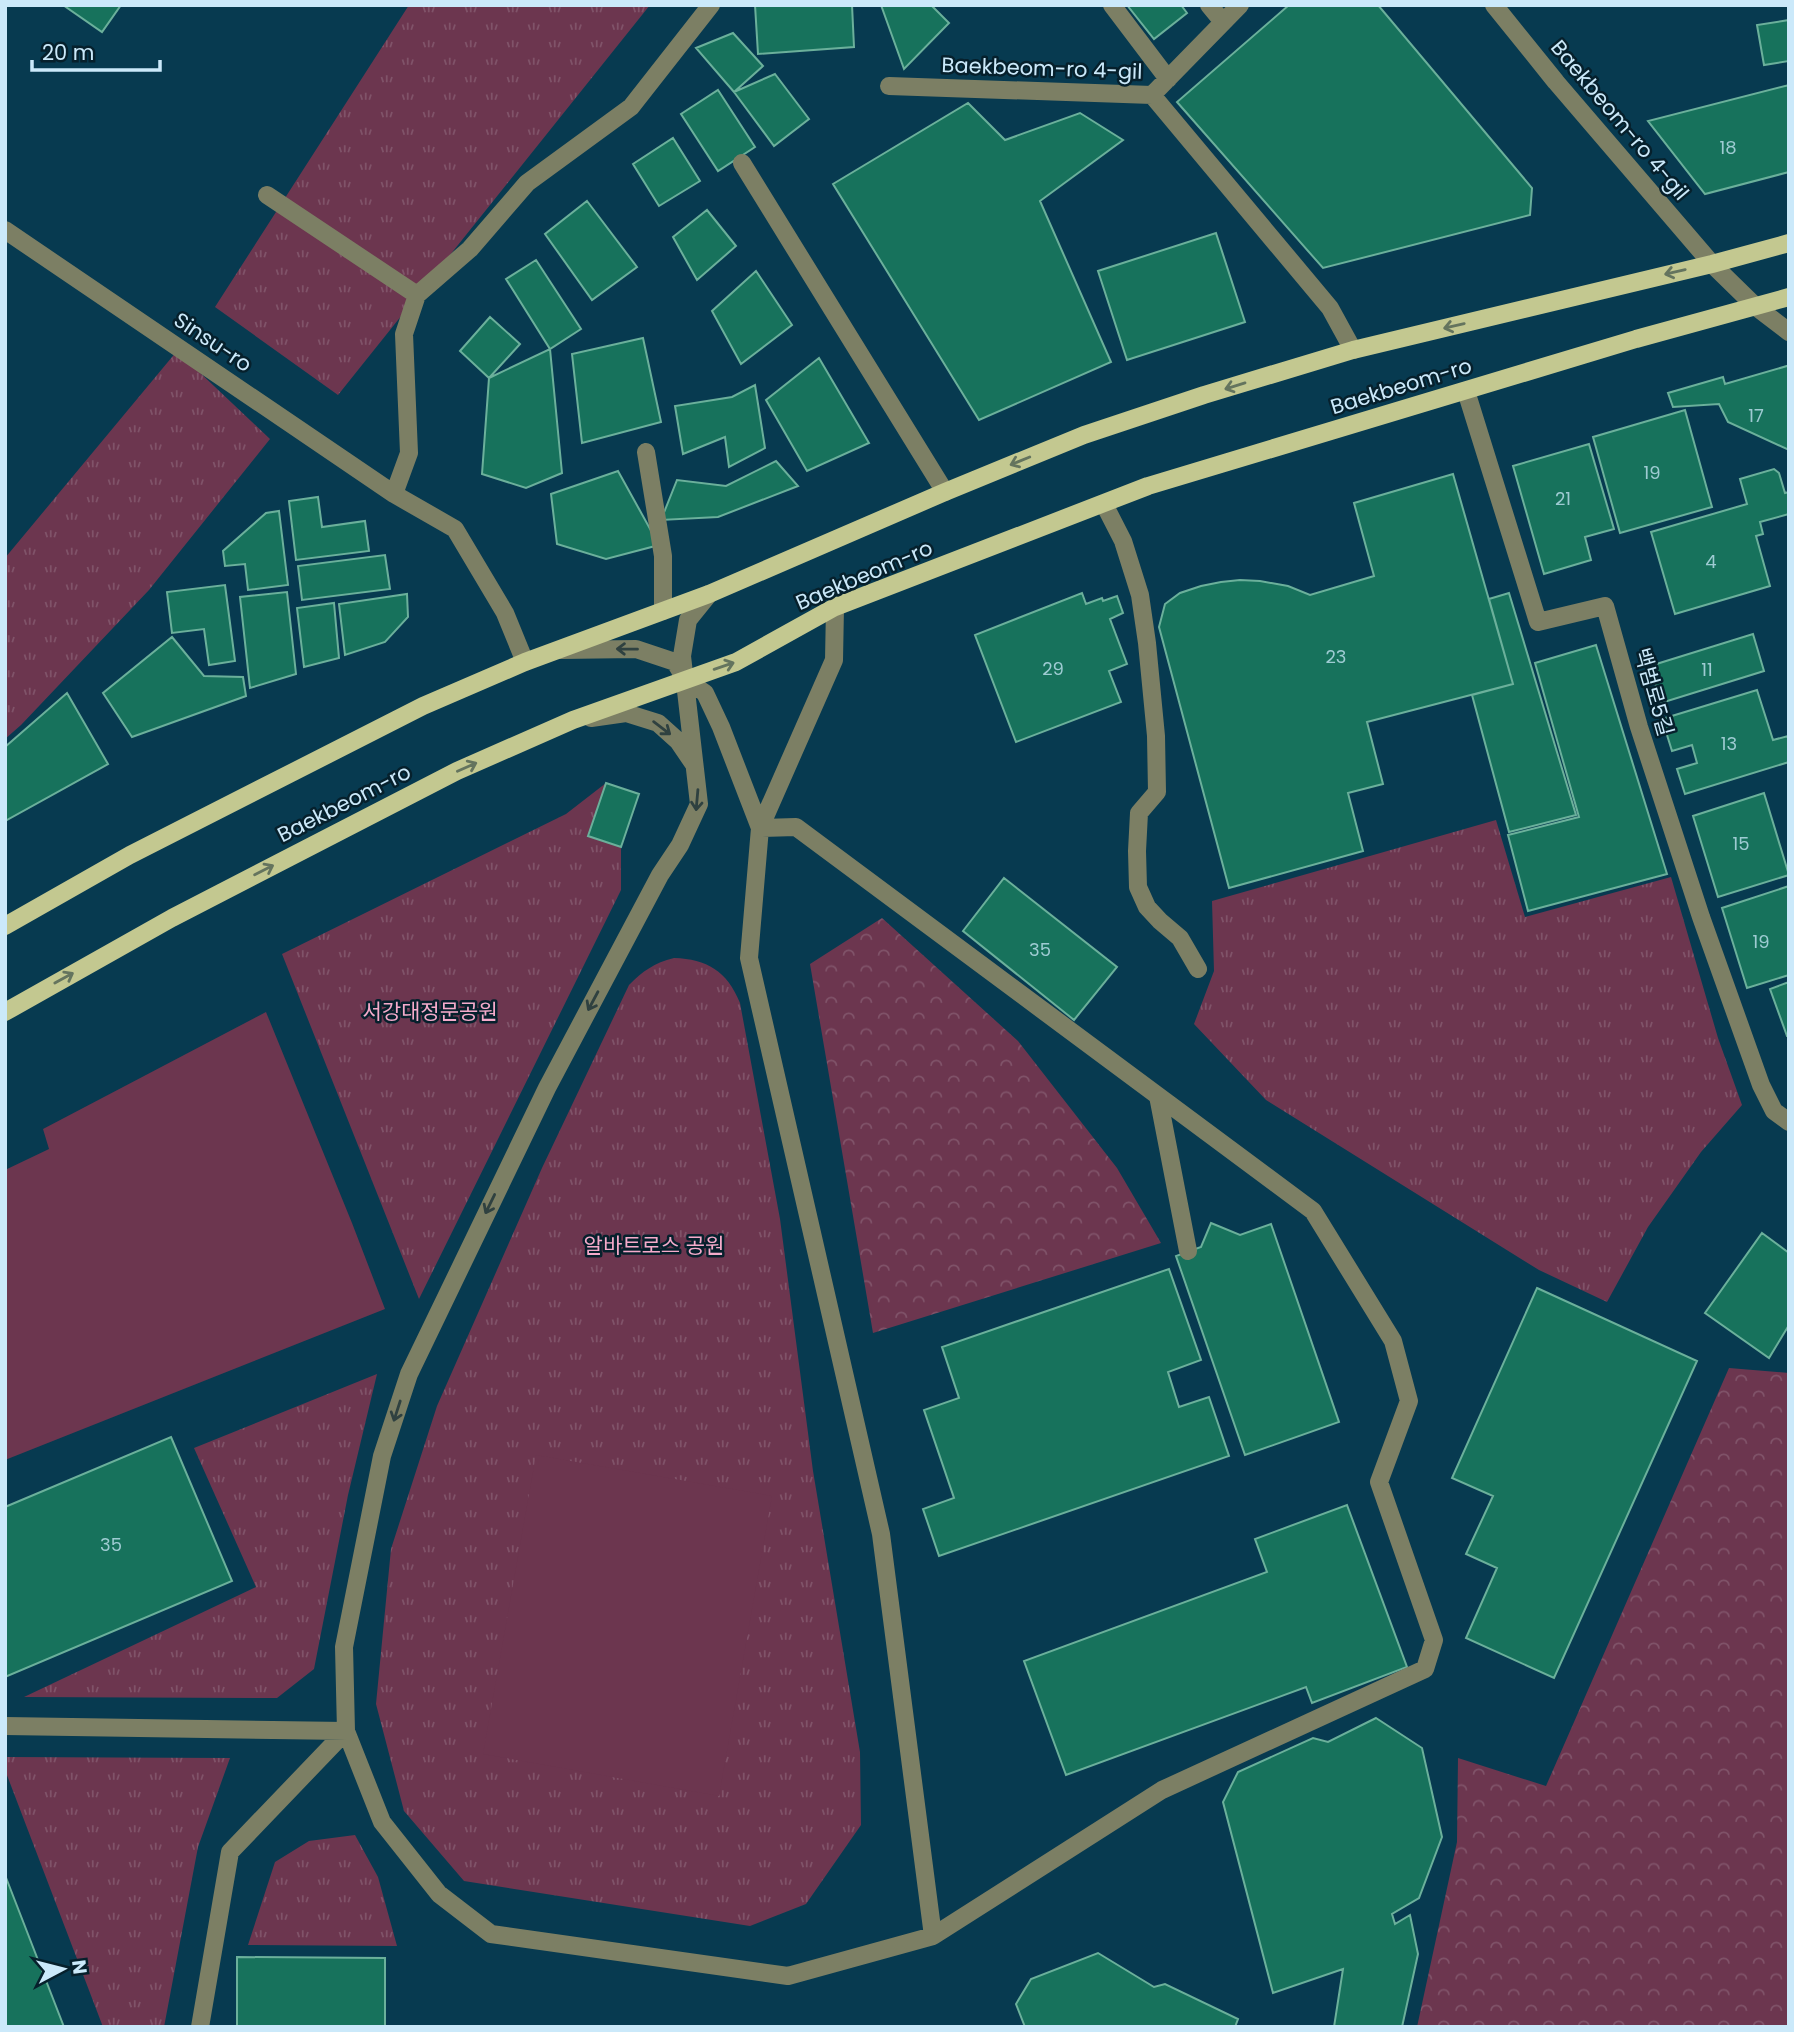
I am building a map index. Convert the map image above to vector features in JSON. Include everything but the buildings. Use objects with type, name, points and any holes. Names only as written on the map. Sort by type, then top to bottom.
[{"type":"main road","name":"Baekbeom-ro","points":[[5,926],[130,855],[423,706],[525,662],[709,594],[1084,435],[1353,349],[1712,264],[1789,243]]},
{"type":"main road","name":"Baekbeom-ro","points":[[5,1012],[172,918],[457,771],[573,720],[736,662],[835,607],[1149,486],[1636,339],[1789,298]]},
{"type":"street","points":[[394,494],[409,453],[404,334],[416,295],[470,249],[527,183],[631,107],[711,5]]},
{"type":"street","points":[[1112,5],[1168,79]]},
{"type":"street","points":[[1209,5],[1223,22]]},
{"type":"street","name":"Baekbeom-ro 4-gil","points":[[888,86],[1152,95],[1240,5]]},
{"type":"street","name":"Baekbeom-ro 4-gil","points":[[1493,5],[1712,264],[1755,306],[1789,332]]},
{"type":"street","points":[[1152,95],[1330,308],[1353,349]]},
{"type":"street","points":[[742,163],[945,492]]},
{"type":"street","points":[[267,195],[416,295]]},
{"type":"street","points":[[5,252],[10,233]]},
{"type":"street","name":"Sinsu-ro","points":[[10,233],[394,494],[455,529],[505,613],[525,662]]},
{"type":"street","name":"백범로5길","points":[[1466,391],[1538,622],[1605,606],[1639,727],[1688,879],[1761,1085],[1774,1111],[1789,1122]]},
{"type":"street","points":[[646,452],[663,556],[663,611]]},
{"type":"street","points":[[1104,504],[1123,541],[1140,595],[1156,736],[1157,792],[1139,813],[1138,887],[1147,907],[1180,938],[1198,968]]},
{"type":"street","points":[[709,594],[688,620],[682,656],[699,804],[685,835],[660,875],[547,1088],[409,1374],[382,1456],[344,1647],[346,1731],[382,1822],[439,1894],[491,1934],[788,1976],[933,1936],[1162,1790],[1425,1669],[1434,1640],[1379,1482],[1409,1401],[1393,1341],[1313,1211],[796,827],[760,828]]},
{"type":"street","points":[[835,607],[834,660],[760,828],[749,958],[881,1534],[933,1936]]},
{"type":"street","points":[[558,650],[636,649],[675,662],[685,679],[705,693],[760,828]]},
{"type":"street","points":[[573,720],[626,713],[658,723],[678,741],[695,767]]},
{"type":"street","points":[[1158,1096],[1188,1251]]},
{"type":"street","points":[[5,1726],[346,1731]]},
{"type":"street","points":[[200,2027],[230,1852],[346,1731]]},
{"type":"green space","points":[[409,5],[650,5],[338,395],[215,307]]},
{"type":"green space","points":[[177,351],[270,439],[149,590],[5,739],[5,558]]},
{"type":"green space","name":"서강대정문공원","points":[[606,783],[639,794],[621,847],[621,890],[419,1299],[282,954],[566,814]]},
{"type":"green space","points":[[1496,820],[1525,917],[1671,877],[1718,1038],[1742,1105],[1701,1152],[1648,1227],[1607,1302],[1539,1270],[1266,1100],[1194,1024],[1214,971],[1212,901]]},
{"type":"green space","points":[[882,918],[1018,1041],[1117,1168],[1161,1243],[873,1333],[810,964]]},
{"type":"green space","name":"알바트로스 공원","points":[[674,958],[696,961],[714,969],[729,983],[740,1003],[780,1219],[813,1471],[860,1752],[861,1825],[806,1904],[750,1926],[464,1881],[404,1811],[376,1704],[391,1549],[437,1406],[542,1168],[629,985],[649,968]]},
{"type":"green space","points":[[266,1012],[385,1309],[5,1460],[5,1170],[49,1149],[43,1129]]},
{"type":"green space","points":[[1729,1368],[1789,1373],[1789,2027],[1417,2027],[1457,1842],[1458,1758],[1546,1786]]},
{"type":"green space","points":[[377,1374],[348,1495],[314,1669],[277,1698],[24,1697],[256,1587],[194,1448]]},
{"type":"green space","points":[[536,1455],[772,1496],[719,1796],[483,1754]]},
{"type":"green space","points":[[5,1757],[230,1758],[198,1847],[164,2027],[103,2027],[5,1770]]},
{"type":"green space","points":[[355,1835],[378,1877],[397,1946],[248,1945],[275,1862],[309,1841]]}]
